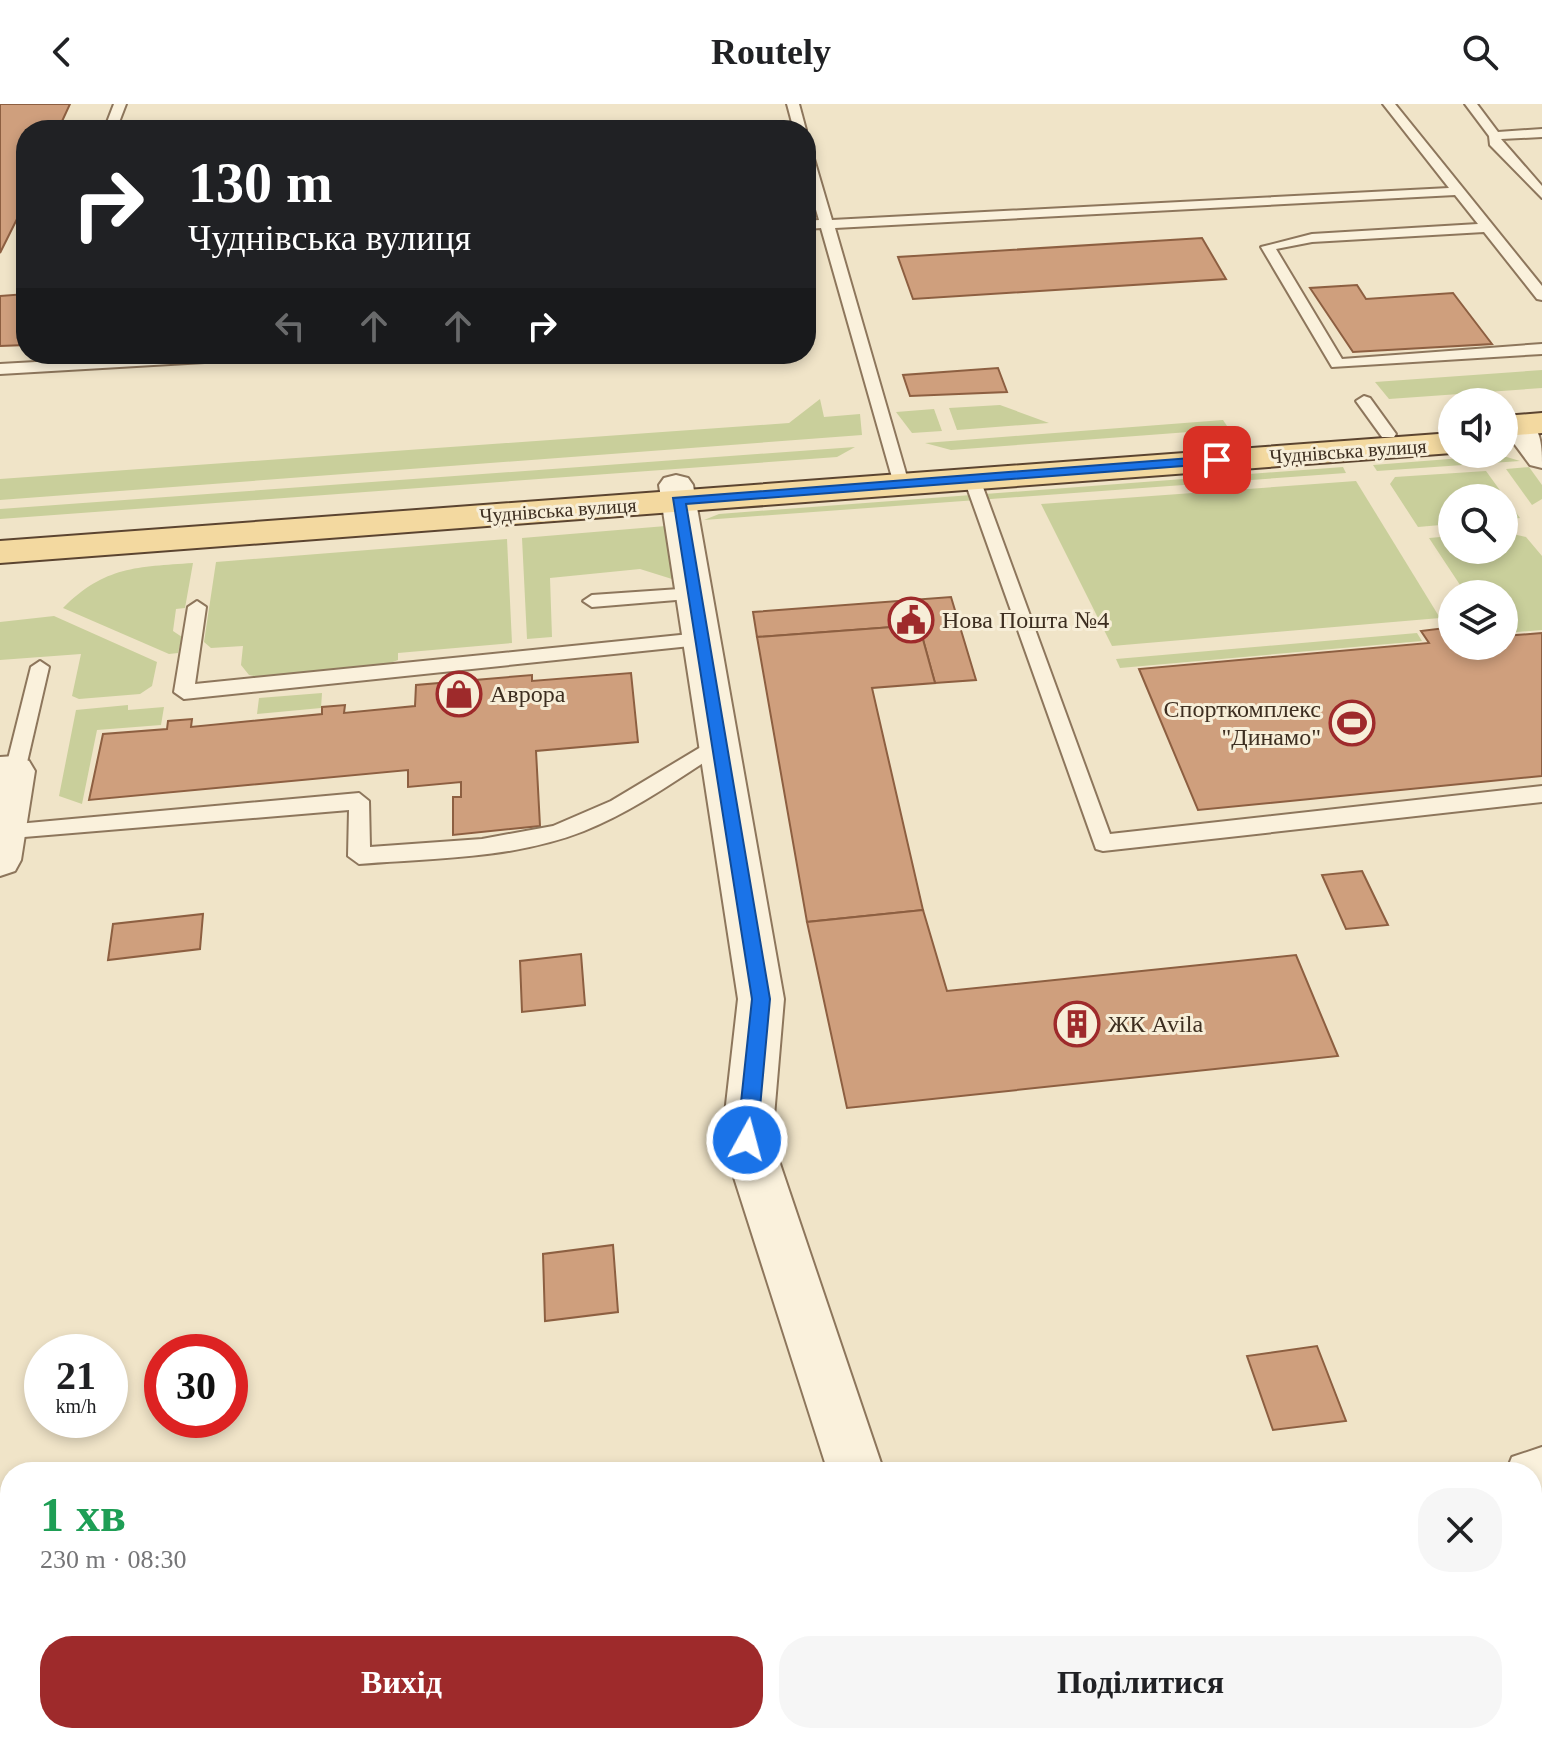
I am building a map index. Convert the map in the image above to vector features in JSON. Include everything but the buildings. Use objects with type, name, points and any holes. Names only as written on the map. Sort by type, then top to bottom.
[{"type":"main road","name":"Чуднівська вулиця","points":[[0,536],[899,477],[1438,430]]},
{"type":"main road","name":"Чуднівська вулиця","points":[[899,477],[972,479],[1438,444]]},
{"type":"main road","name":"Чуднівська вулиця","points":[[0,552],[677,493]]},
{"type":"street","points":[[677,493],[716,745],[761,999],[747,1140],[853,1462]]},
{"type":"street","points":[[3,846],[7,772]]},
{"type":"lane","points":[[1389,104],[1542,296]]},
{"type":"lane","points":[[1471,104],[1495,136],[1499,148],[1542,194]]},
{"type":"lane","points":[[1495,136],[1542,133]]},
{"type":"lane","points":[[816,190],[899,477]]},
{"type":"lane","points":[[816,224],[1459,191]]},
{"type":"lane","points":[[1488,228],[1312,238],[1268,247],[1337,364],[1542,349]]},
{"type":"lane","points":[[0,369],[86,364]]},
{"type":"lane","points":[[1364,401],[1388,434]]},
{"type":"lane","points":[[972,479],[1103,843],[1542,794]]},
{"type":"lane","points":[[592,601],[694,594]]},
{"type":"lane","points":[[197,607],[184,692],[700,639]]},
{"type":"lane","points":[[7,772],[40,667]]},
{"type":"lane","points":[[3,846],[359,801],[359,856],[504,843],[555,833],[593,818],[632,798],[716,745]]},
{"type":"green space","points":[[1542,370],[1542,388],[1438,388],[1438,395],[1389,399],[1375,382]]},
{"type":"green space","points":[[820,399],[824,417],[860,414],[862,435],[0,500],[0,479],[789,423]]},
{"type":"green space","points":[[1000,405],[1049,423],[957,430],[949,408]]},
{"type":"green space","points":[[934,409],[942,431],[912,433],[896,412]]},
{"type":"green space","points":[[1223,420],[1229,429],[951,450],[925,443]]},
{"type":"green space","points":[[855,447],[837,457],[0,519],[0,509]]},
{"type":"green space","points":[[1438,460],[1438,467],[1377,471],[1373,465]]},
{"type":"green space","points":[[1343,467],[1346,473],[704,520],[719,514]]},
{"type":"green space","points":[[1529,467],[1542,485],[1542,499],[1532,505],[1506,469]]},
{"type":"green space","points":[[1486,471],[1495,484],[1438,484],[1438,525],[1418,527],[1390,484],[1395,477]]},
{"type":"green space","points":[[1356,481],[1438,618],[1112,646],[1041,504]]},
{"type":"green space","points":[[666,526],[672,579],[640,569],[550,578],[552,637],[527,639],[522,538]]},
{"type":"green space","points":[[1518,535],[1526,537],[1542,556],[1542,630],[1518,632],[1518,580],[1457,580],[1446,564],[1518,564]]},
{"type":"green space","points":[[1438,537],[1438,552],[1429,538]]},
{"type":"green space","points":[[507,539],[512,643],[398,653],[398,660],[380,667],[258,677],[249,675],[241,665],[243,646],[211,648],[204,642],[216,562]]},
{"type":"green space","points":[[193,563],[185,608],[176,609],[173,631],[182,637],[178,653],[169,654],[63,608],[78,594],[108,576],[138,568]]},
{"type":"green space","points":[[54,616],[157,662],[152,686],[140,694],[79,699],[72,696],[81,654],[0,660],[0,622]]},
{"type":"green space","points":[[1417,633],[1422,641],[1120,668],[1116,659]]},
{"type":"green space","points":[[322,693],[321,708],[257,714],[259,698]]},
{"type":"green space","points":[[128,705],[128,710],[164,707],[161,725],[97,730],[82,804],[59,796],[76,710]]},
{"type":"place","name":"Нова Пошта №4","points":[[911,620]]},
{"type":"place","name":"Аврора","points":[[459,694]]},
{"type":"place","name":"Спорткомплекс \"Динамо\"","points":[[1352,723]]},
{"type":"place","name":"ЖК Avila","points":[[1077,1024]]},
{"type":"route","points":[[747,1140],[761,999],[716,745],[678,501],[1217,460]]}]
